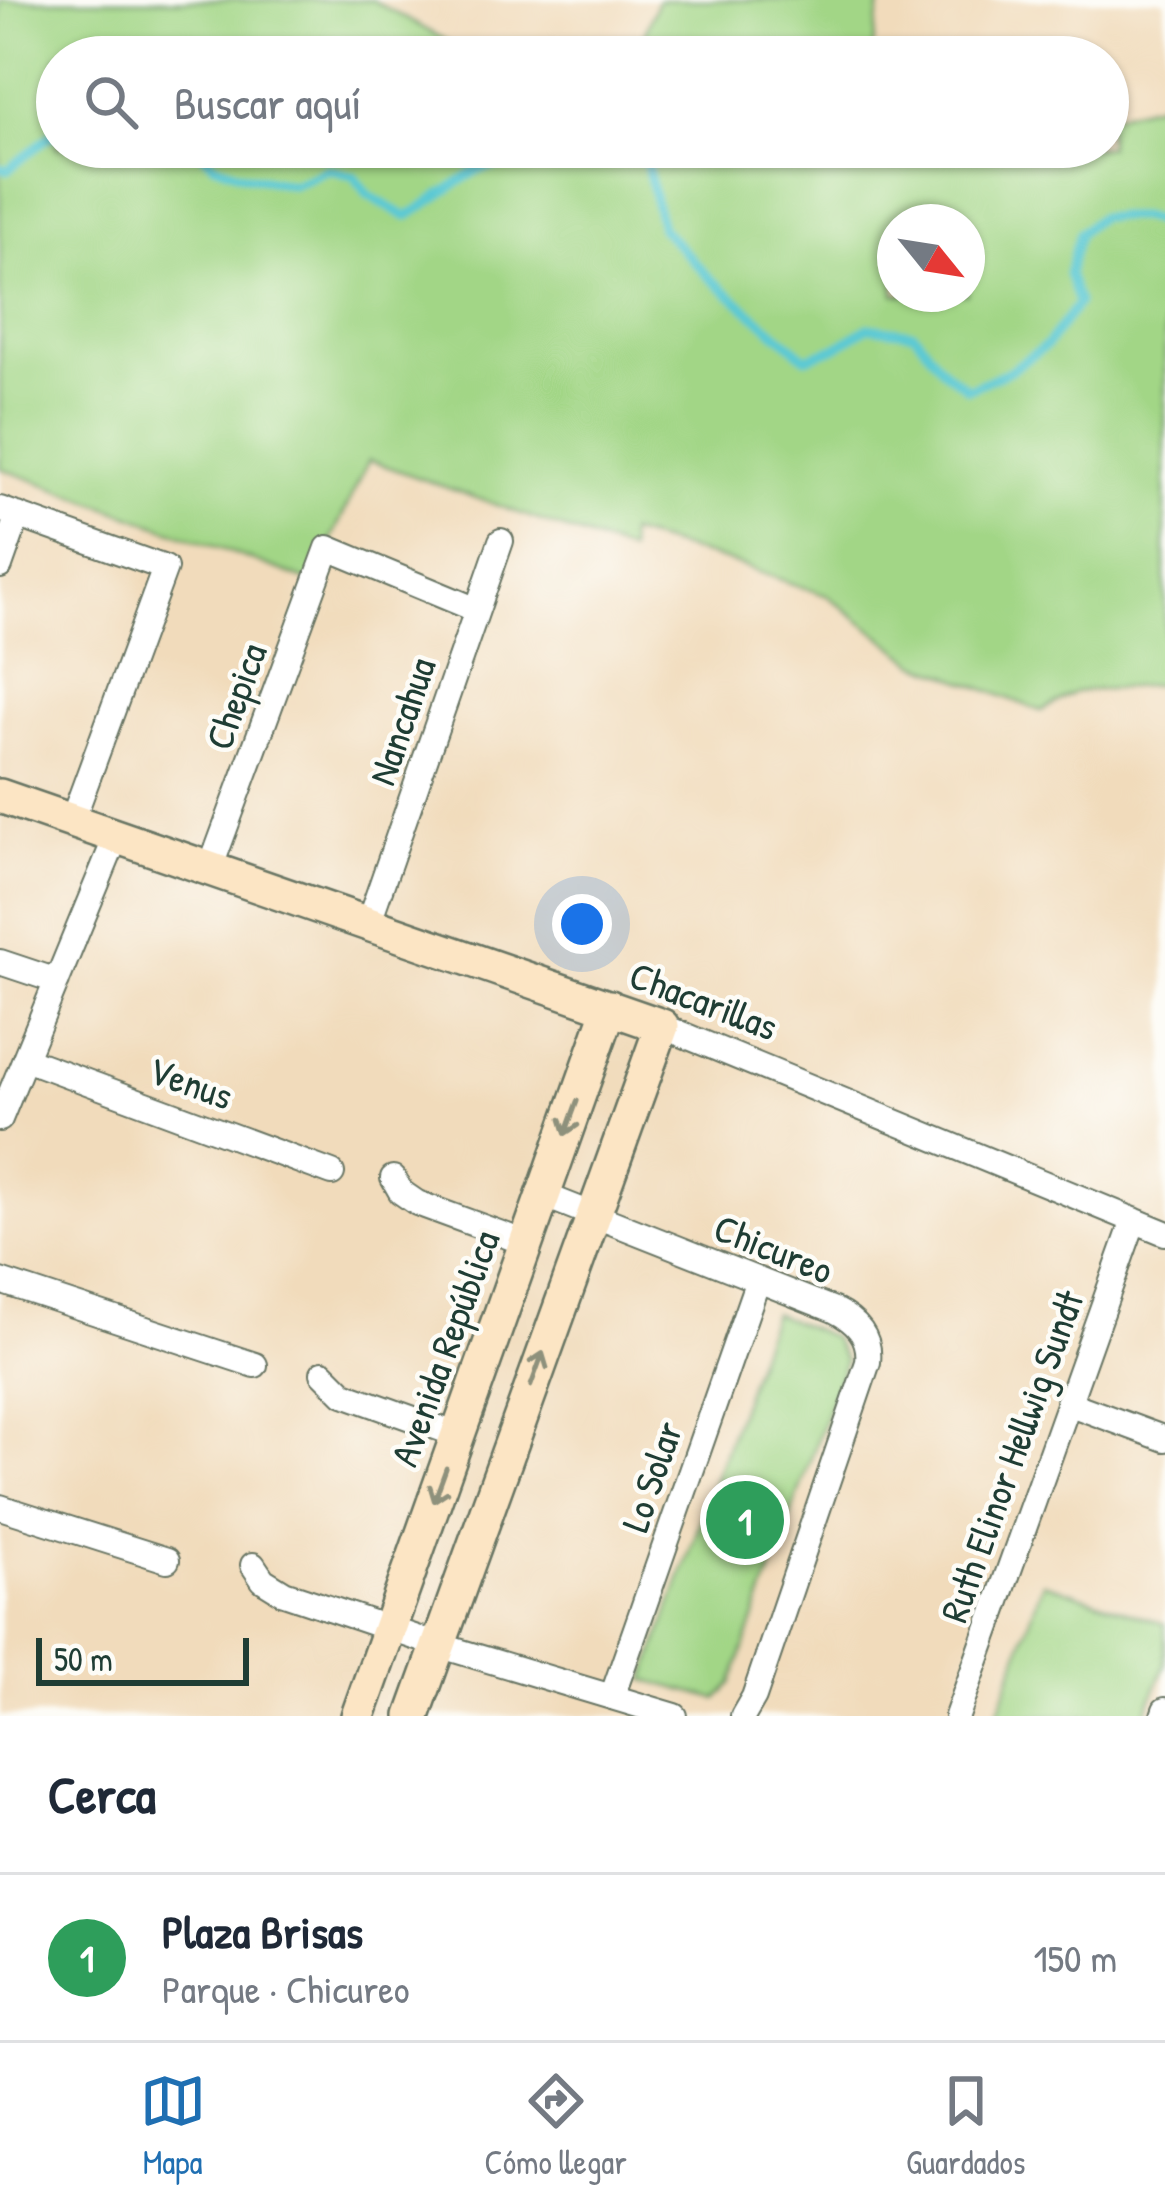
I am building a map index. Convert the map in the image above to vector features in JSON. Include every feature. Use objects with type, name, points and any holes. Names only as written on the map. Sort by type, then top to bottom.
[{"type":"street","points":[[0,566],[9,512],[165,568],[72,821]]},
{"type":"street","name":"Nancahua","points":[[368,924],[502,542]]},
{"type":"street","name":"Chepica","points":[[210,869],[328,548],[477,610]]},
{"type":"street","name":"Chacarillas","points":[[0,796],[662,1026],[1165,1233]]},
{"type":"street","points":[[0,1119],[116,837]]},
{"type":"street","points":[[0,962],[57,981]]},
{"type":"street","name":"Avenida República","points":[[358,1716],[610,1007]]},
{"type":"street","points":[[412,1716],[662,1026]]},
{"type":"street","name":"Venus","points":[[25,1059],[332,1173]]},
{"type":"street","points":[[393,1178],[401,1192],[417,1203],[526,1243]]},
{"type":"street","name":"Chicureo","points":[[543,1195],[849,1317],[869,1351],[754,1697],[743,1716]]},
{"type":"street","name":"Ruth Elinor Hellwig Sundt","points":[[957,1716],[1133,1220]]},
{"type":"street","name":"Lo Solar","points":[[612,1697],[758,1280]]},
{"type":"street","points":[[0,1281],[255,1365]]},
{"type":"street","points":[[323,1373],[344,1394],[458,1435]]},
{"type":"street","points":[[1068,1403],[1165,1438]]},
{"type":"street","points":[[0,1507],[166,1559]]},
{"type":"street","points":[[253,1565],[263,1580],[284,1593],[675,1716]]},
{"type":"green space","points":[[0,0],[372,0],[438,36],[36,36],[36,168],[1129,168],[1129,111],[1165,102],[1165,684],[1075,692],[1041,711],[916,663],[828,596],[628,533],[629,552],[369,460],[311,582],[0,468]]},
{"type":"green space","points":[[658,0],[881,0],[875,36],[644,36]]},
{"type":"green space","points":[[773,1313],[832,1337],[845,1361],[732,1683],[717,1699],[645,1680]]},
{"type":"green space","points":[[1043,1582],[1165,1624],[1165,1665],[1145,1716],[997,1716]]},
{"type":"waterway","points":[[0,168],[8,170],[36,147]]},
{"type":"waterway","points":[[225,168],[293,185],[328,169],[354,176],[368,195],[407,217],[488,168]]},
{"type":"waterway","points":[[648,168],[661,228],[710,278],[806,358],[835,348],[868,327],[914,333],[944,371],[968,389],[1009,371],[1047,345],[1078,303],[1068,274],[1079,233],[1099,217],[1140,217],[1165,224]]},
{"type":"place","name":"Plaza Brisas","points":[[745,1520]]}]
